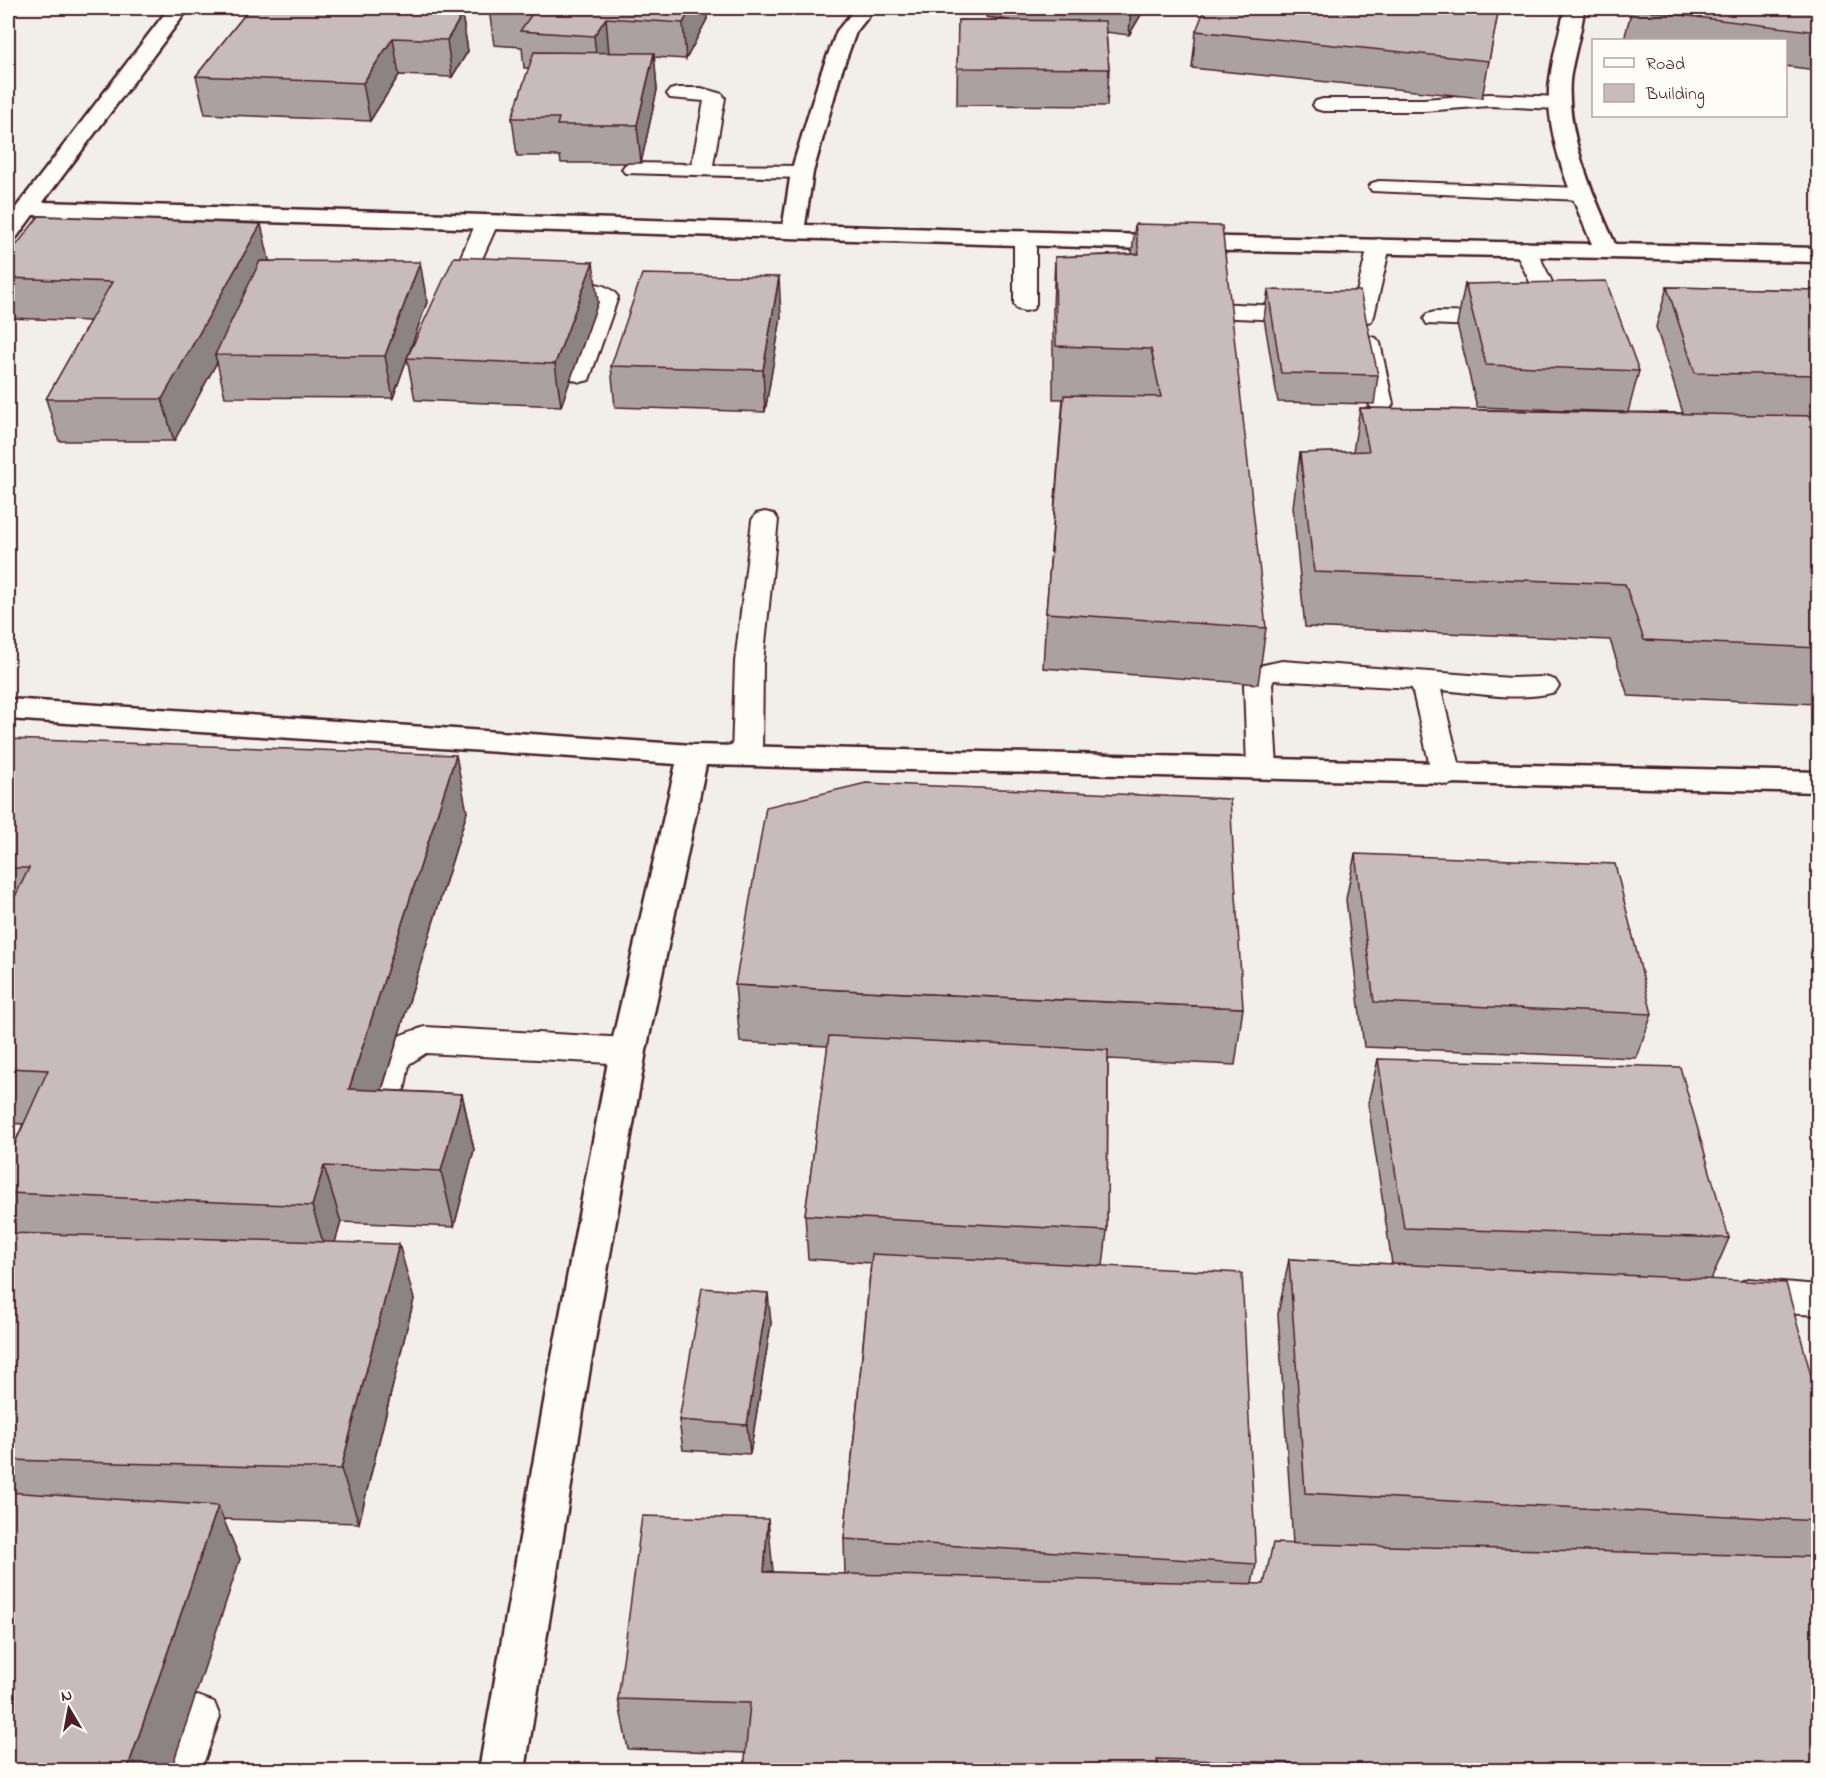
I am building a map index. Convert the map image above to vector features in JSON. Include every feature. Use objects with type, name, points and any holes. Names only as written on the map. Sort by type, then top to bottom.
[{"type":"street","points":[[8,232],[179,8]]},
{"type":"street","points":[[793,231],[802,172],[835,62],[848,31],[866,8]]},
{"type":"street","points":[[1575,8],[1561,82],[1560,103],[1582,194],[1606,251]]},
{"type":"street","points":[[26,208],[1025,238],[1818,255]]},
{"type":"street","points":[[8,709],[693,755],[1262,768],[1817,787]]},
{"type":"street","points":[[501,1770],[570,1368],[628,1052],[693,755]]},
{"type":"lane","points":[[677,94],[701,94],[715,98],[702,158],[703,171]]},
{"type":"lane","points":[[1323,105],[1424,105],[1489,100],[1560,103]]},
{"type":"lane","points":[[632,169],[802,172]]},
{"type":"lane","points":[[1379,187],[1582,194]]},
{"type":"lane","points":[[488,222],[461,281],[464,288],[490,289]]},
{"type":"lane","points":[[1025,238],[1025,304]]},
{"type":"lane","points":[[1379,246],[1363,316],[1380,404]]},
{"type":"lane","points":[[1435,319],[1530,321],[1564,331],[1525,249]]},
{"type":"lane","points":[[534,290],[600,291],[607,297],[581,375]]},
{"type":"lane","points":[[1212,310],[1363,316]]},
{"type":"lane","points":[[747,755],[749,662],[765,520]]},
{"type":"lane","points":[[1262,768],[1257,694],[1258,683],[1264,673],[1282,670],[1511,687],[1545,686]]},
{"type":"lane","points":[[1424,680],[1447,775]]},
{"type":"lane","points":[[388,1087],[389,1074],[398,1052],[409,1045],[425,1040],[628,1052]]},
{"type":"lane","points":[[1711,1293],[1818,1300]]},
{"type":"lane","points":[[179,1770],[198,1717]]},
{"type":"building","points":[[250,8],[462,15],[447,40],[393,38],[363,83],[196,76]]},
{"type":"building","points":[[490,8],[691,8],[683,23],[606,18],[594,36],[520,31],[534,11]]},
{"type":"building","points":[[1205,8],[1440,8],[1498,13],[1489,61],[1196,31]]},
{"type":"building","points":[[1818,8],[1818,32],[1631,9]]},
{"type":"building","points":[[958,20],[1105,21],[1109,69],[957,68]]},
{"type":"building","points":[[534,52],[654,53],[637,125],[557,125],[559,118],[512,118]]},
{"type":"building","points":[[39,216],[261,224],[162,399],[46,399],[112,282],[8,278],[8,256]]},
{"type":"building","points":[[1135,224],[1222,226],[1266,628],[1046,613],[1064,395],[1161,397],[1151,349],[1056,346],[1055,257],[1139,254]]},
{"type":"building","points":[[454,257],[593,262],[555,364],[407,358]]},
{"type":"building","points":[[260,261],[420,262],[385,356],[215,355]]},
{"type":"building","points":[[642,274],[779,277],[763,370],[611,366]]},
{"type":"building","points":[[1606,281],[1639,371],[1486,365],[1465,284]]},
{"type":"building","points":[[1667,287],[1818,290],[1818,375],[1695,373]]},
{"type":"building","points":[[1268,290],[1360,291],[1378,375],[1281,373]]},
{"type":"building","points":[[1360,408],[1818,416],[1818,648],[1644,640],[1625,584],[1314,572],[1300,453],[1369,451]]},
{"type":"building","points":[[8,739],[456,755],[349,1089],[462,1094],[441,1171],[324,1166],[312,1206],[8,1193],[8,1159],[48,1070],[8,1068],[8,911],[29,868],[8,868]]},
{"type":"building","points":[[866,783],[1230,799],[1243,1008],[735,985],[766,807]]},
{"type":"building","points":[[1355,854],[1615,864],[1652,1014],[1374,1002]]},
{"type":"building","points":[[829,1036],[1108,1050],[1107,1231],[805,1215]]},
{"type":"building","points":[[1378,1059],[1680,1067],[1729,1238],[1404,1228]]},
{"type":"building","points":[[8,1233],[399,1244],[341,1469],[8,1460]]},
{"type":"building","points":[[872,1254],[1242,1273],[1256,1564],[844,1539]]},
{"type":"building","points":[[1289,1259],[1786,1283],[1818,1401],[1818,1521],[1305,1493]]},
{"type":"building","points":[[702,1288],[768,1293],[747,1425],[679,1420]]},
{"type":"building","points":[[8,1492],[218,1506],[127,1770],[8,1770]]},
{"type":"building","points":[[642,1516],[768,1519],[764,1572],[1264,1584],[1273,1543],[1818,1557],[1818,1770],[1472,1770],[1471,1768],[1157,1759],[1158,1770],[744,1770],[750,1703],[618,1699]]}]
